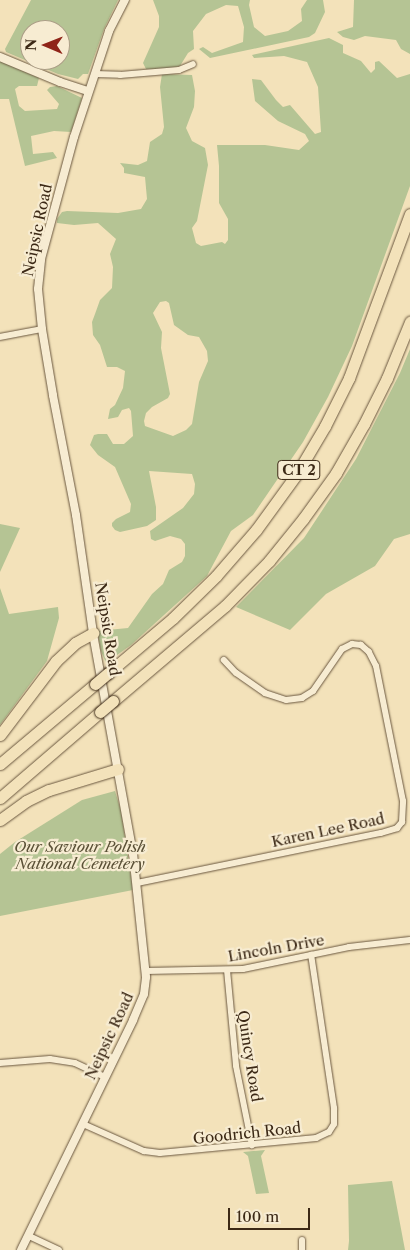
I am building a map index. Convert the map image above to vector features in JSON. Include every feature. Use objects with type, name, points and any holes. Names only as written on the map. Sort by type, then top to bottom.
[{"type":"highway","name":"CT 2","points":[[0,764],[173,618],[216,576],[256,530],[296,475],[325,426],[349,378],[410,214]]},
{"type":"highway","name":"CT 2","points":[[0,798],[221,610],[265,565],[303,519],[336,473],[388,378],[410,322]]},
{"type":"highway","points":[[0,735],[50,668],[76,643],[93,633]]},
{"type":"highway","points":[[0,820],[23,804],[49,790],[118,769]]},
{"type":"street","name":"Neipsic Road","points":[[21,1250],[141,1004],[146,971],[137,883],[93,633],[76,515],[42,329],[38,289],[41,259],[88,91],[109,31],[125,0]]},
{"type":"street","points":[[0,57],[60,82],[88,91]]},
{"type":"street","points":[[95,74],[120,75],[179,70],[193,64]]},
{"type":"street","points":[[0,337],[42,329]]},
{"type":"street","name":"Karen Lee Road","points":[[137,883],[381,833],[397,828],[402,822],[403,801],[376,666],[370,652],[361,645],[352,644],[342,648],[313,691],[302,698],[286,700],[265,693],[236,673],[224,660]]},
{"type":"street","name":"Lincoln Drive","points":[[146,971],[243,969],[349,947],[410,940]]},
{"type":"street","name":"Goodrich Road","points":[[83,1124],[144,1151],[160,1153],[316,1138],[329,1132],[334,1124],[334,1108],[311,955]]},
{"type":"street","name":"Quincy Road","points":[[227,970],[236,1066],[252,1145]]},
{"type":"street","points":[[0,1063],[50,1059],[75,1063],[105,1077]]},
{"type":"street","points":[[29,1236],[59,1250]]},
{"type":"street","points":[[302,1240],[302,1250]]},
{"type":"green space","points":[[31,0],[118,0],[104,29],[88,74],[83,74],[78,79],[49,70],[70,70],[70,20],[20,20]]},
{"type":"green space","points":[[153,0],[250,0],[249,5],[254,27],[265,36],[288,31],[302,21],[301,9],[307,0],[323,0],[325,12],[315,33],[309,37],[210,58],[199,49],[203,47],[212,53],[243,42],[244,27],[238,6],[226,5],[206,14],[193,31],[194,49],[188,53],[180,66],[168,69],[146,69],[143,63],[159,27],[159,16]]},
{"type":"green space","points":[[354,0],[410,0],[410,54],[401,49],[396,40],[365,36],[354,40],[343,37],[337,32],[353,27]]},
{"type":"green space","points":[[20,21],[20,58],[6,52],[5,49]]},
{"type":"green space","points":[[329,38],[343,45],[343,53],[361,61],[371,73],[375,69],[375,62],[379,61],[397,78],[410,74],[410,186],[352,346],[328,397],[303,442],[253,515],[231,531],[207,576],[131,645],[106,663],[101,651],[97,631],[128,628],[152,594],[163,584],[169,570],[182,562],[185,556],[185,544],[181,539],[170,536],[155,541],[151,539],[150,531],[183,508],[194,494],[195,484],[192,474],[149,471],[156,507],[156,520],[147,526],[120,532],[112,526],[116,519],[130,512],[131,504],[115,467],[98,455],[90,445],[94,435],[98,434],[107,434],[113,444],[124,444],[133,436],[131,411],[129,408],[122,410],[118,417],[108,419],[110,409],[115,405],[123,388],[125,371],[117,367],[107,367],[100,345],[93,335],[92,322],[100,300],[112,288],[113,267],[110,254],[116,239],[98,223],[74,225],[57,223],[57,219],[62,212],[67,211],[118,213],[141,209],[147,199],[145,177],[124,173],[124,168],[120,163],[138,165],[147,161],[150,142],[162,134],[164,127],[160,87],[162,74],[192,75],[195,91],[194,107],[186,128],[192,141],[205,148],[208,165],[197,221],[192,228],[196,243],[201,246],[222,242],[225,244],[228,240],[228,219],[219,203],[217,145],[265,145],[299,150],[309,141],[305,134],[278,121],[255,101],[252,79],[261,80],[283,107],[290,105],[315,134],[321,132],[318,87],[307,62],[284,56],[254,58],[252,55]],"holes":[[[166,301],[169,303],[174,325],[188,335],[199,337],[207,351],[208,361],[199,382],[192,424],[186,430],[173,436],[145,426],[144,421],[146,413],[152,407],[168,398],[170,394],[161,348],[162,332],[153,313],[160,302]]]},
{"type":"green space","points":[[0,61],[39,78],[37,86],[19,86],[15,89],[19,106],[25,111],[57,109],[59,104],[47,90],[50,87],[57,86],[82,98],[71,132],[54,131],[31,136],[33,154],[53,152],[57,158],[25,166],[9,99],[0,99]]},
{"type":"green space","points":[[410,349],[410,534],[394,539],[375,566],[326,594],[290,630],[236,607],[304,538],[356,459],[400,373]]},
{"type":"green space","points":[[0,524],[20,528],[0,572]]},
{"type":"green space","points":[[0,588],[9,614],[58,607],[59,618],[47,661],[0,725]]},
{"type":"green space","name":"Our Saviour Polish National Cemetery","points":[[115,791],[121,811],[133,890],[0,916],[0,854],[15,842],[82,800]]},
{"type":"green space","points":[[265,1150],[261,1156],[269,1193],[256,1194],[248,1156],[243,1152]]},
{"type":"green space","points":[[392,1181],[405,1250],[348,1250],[348,1185]]}]
